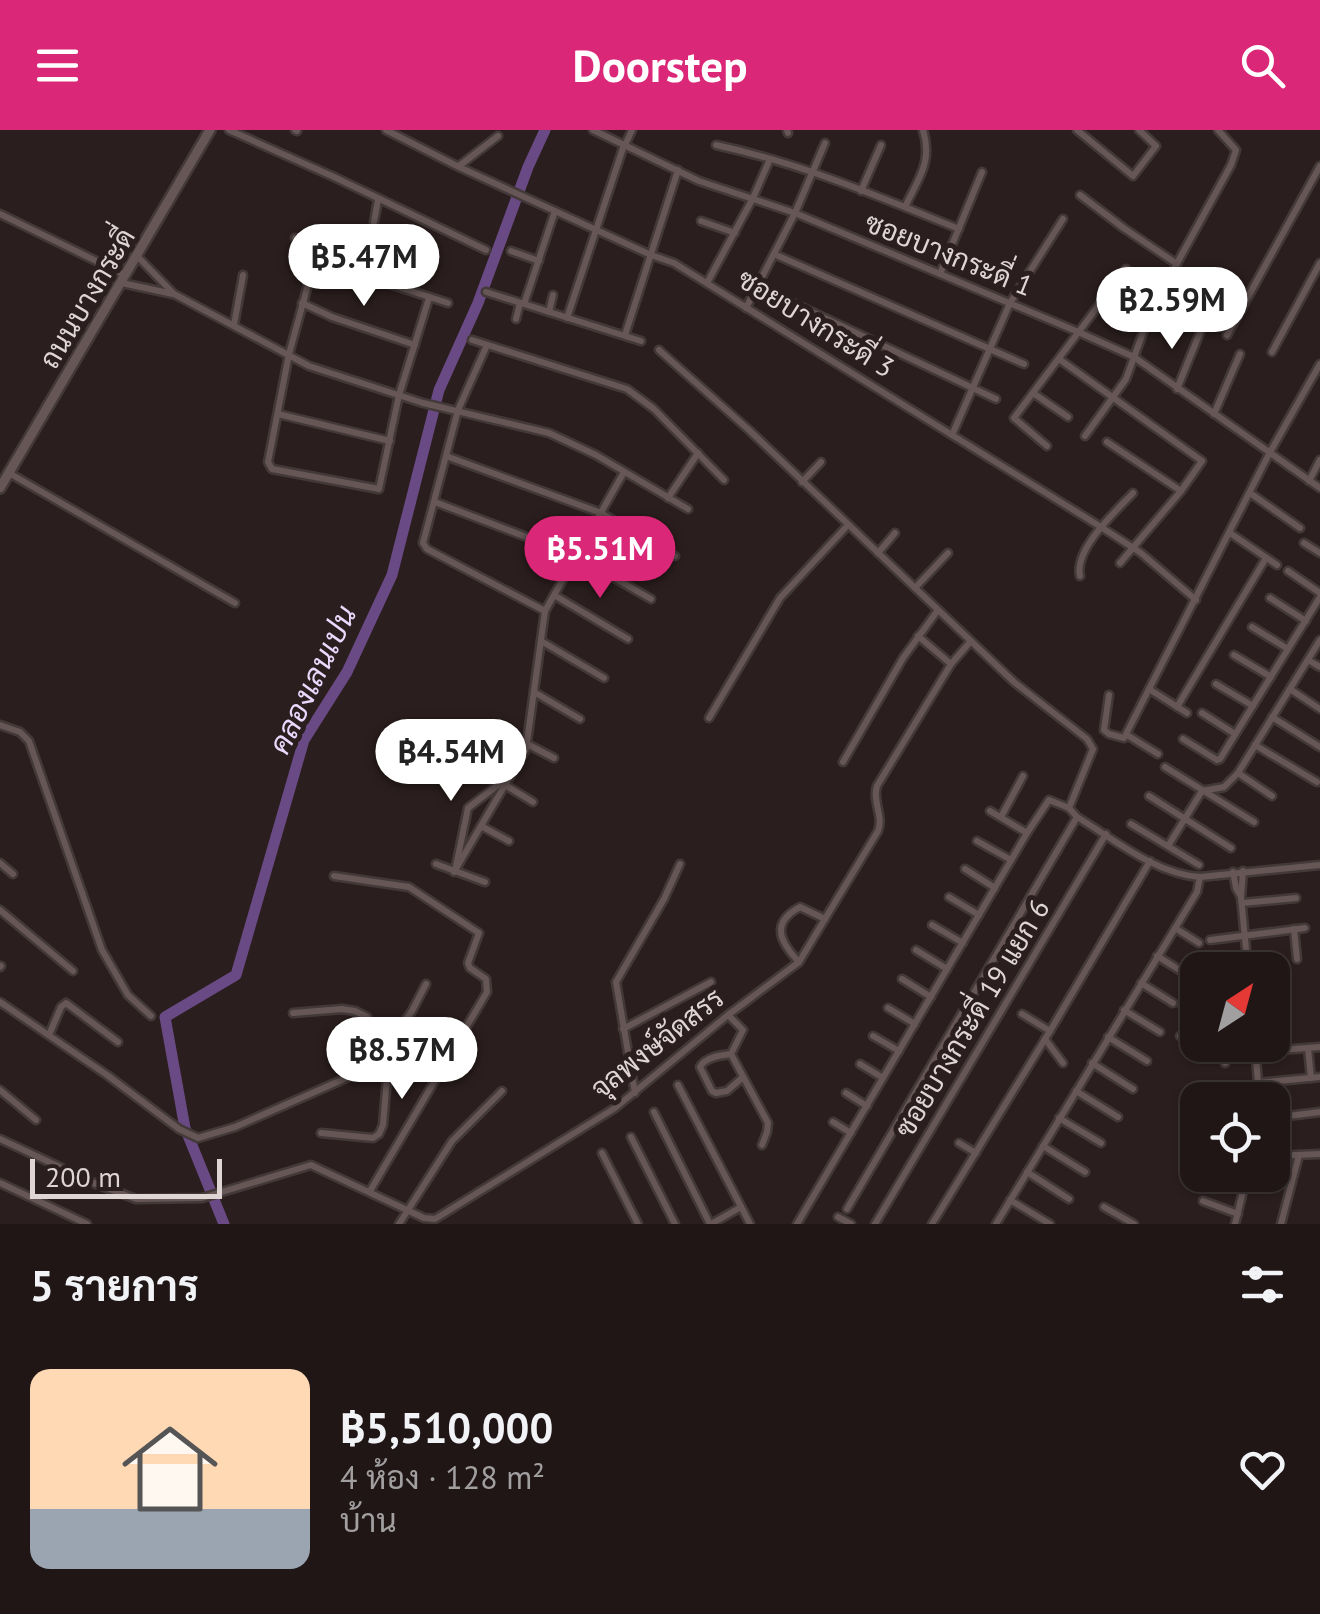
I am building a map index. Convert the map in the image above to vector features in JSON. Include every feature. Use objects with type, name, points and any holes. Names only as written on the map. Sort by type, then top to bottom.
[{"type":"street","name":"ถนนบางกระดี่","points":[[0,488],[210,130]]},
{"type":"street","points":[[229,130],[486,250]]},
{"type":"street","name":"ซอยบางกระดี่ 3","points":[[386,130],[674,263],[1101,527],[1196,600]]},
{"type":"street","name":"ซอยบางกระดี่ 1","points":[[593,130],[699,181],[795,213],[1134,357],[1320,488]]},
{"type":"street","points":[[568,318],[632,130]]},
{"type":"street","points":[[905,207],[927,158],[923,130]]},
{"type":"street","points":[[1077,130],[1134,176],[1156,146],[1139,130]]},
{"type":"street","points":[[1086,436],[1126,378],[1145,328],[1236,154],[1218,130]]},
{"type":"street","points":[[459,166],[498,136]]},
{"type":"street","points":[[746,308],[825,144]]},
{"type":"street","points":[[716,145],[812,172],[958,228]]},
{"type":"street","points":[[861,191],[881,145]]},
{"type":"street","points":[[707,283],[770,159]]},
{"type":"street","points":[[1227,335],[1320,166]]},
{"type":"street","points":[[625,336],[678,170]]},
{"type":"street","points":[[940,274],[982,172]]},
{"type":"street","points":[[1080,195],[1177,264]]},
{"type":"street","points":[[374,222],[378,200]]},
{"type":"street","points":[[516,319],[555,211]]},
{"type":"street","points":[[0,214],[124,279],[174,294],[310,366],[436,406],[549,433],[688,510]]},
{"type":"street","points":[[952,435],[1010,304],[1063,219]]},
{"type":"street","points":[[701,221],[735,234]]},
{"type":"street","points":[[295,238],[346,270],[448,303]]},
{"type":"street","points":[[510,251],[538,260]]},
{"type":"street","points":[[317,252],[289,354],[268,462],[272,469],[380,488],[400,395],[429,298]]},
{"type":"street","points":[[774,254],[1024,364]]},
{"type":"street","points":[[138,256],[174,294]]},
{"type":"street","points":[[1272,352],[1320,262]]},
{"type":"street","points":[[1047,446],[1015,420],[1016,416],[1126,269]]},
{"type":"street","points":[[144,287],[152,273]]},
{"type":"street","points":[[234,325],[244,275]]},
{"type":"street","points":[[757,286],[996,399]]},
{"type":"street","points":[[486,292],[641,340]]},
{"type":"street","points":[[549,312],[553,295]]},
{"type":"street","points":[[302,303],[415,345]]},
{"type":"street","points":[[1177,388],[1202,330]]},
{"type":"street","points":[[472,340],[626,389],[654,409],[724,480]]},
{"type":"street","points":[[487,344],[458,410],[423,543],[427,549],[545,611]]},
{"type":"street","points":[[659,350],[970,642],[1090,743],[1093,748],[1069,808]]},
{"type":"street","points":[[1214,414],[1240,354]]},
{"type":"street","points":[[1058,359],[1202,461],[1120,563]]},
{"type":"street","points":[[1109,694],[1104,730],[1122,737],[1127,735],[1320,364]]},
{"type":"street","points":[[1033,394],[1068,417]]},
{"type":"street","points":[[278,414],[390,441]]},
{"type":"street","points":[[1108,442],[1181,490]]},
{"type":"street","points":[[668,498],[698,453]]},
{"type":"street","points":[[446,456],[601,512],[674,556]]},
{"type":"street","points":[[1309,480],[1320,460]]},
{"type":"street","points":[[802,482],[821,462]]},
{"type":"street","points":[[456,869],[527,744],[545,611],[624,472]]},
{"type":"street","points":[[8,473],[235,603]]},
{"type":"street","points":[[1080,576],[1079,564],[1101,527],[1133,493]]},
{"type":"street","points":[[1250,493],[1300,528]]},
{"type":"street","points":[[434,502],[576,556],[651,599]]},
{"type":"street","points":[[710,718],[780,598],[848,525]]},
{"type":"street","points":[[1230,532],[1277,565]]},
{"type":"street","points":[[878,553],[895,534]]},
{"type":"street","points":[[1304,542],[1320,553]]},
{"type":"street","points":[[914,588],[948,553]]},
{"type":"street","points":[[1178,707],[1266,558]]},
{"type":"street","points":[[1183,739],[1219,760],[1253,706],[1320,595],[1288,571]]},
{"type":"street","points":[[554,595],[628,638]]},
{"type":"street","points":[[1270,598],[1306,621]]},
{"type":"street","points":[[843,762],[903,658],[938,610]]},
{"type":"street","points":[[1252,627],[1288,649]]},
{"type":"street","points":[[918,636],[950,664]]},
{"type":"street","points":[[1168,846],[1202,791],[1224,787],[1238,773],[1320,640]]},
{"type":"street","points":[[541,641],[604,678]]},
{"type":"street","name":"จุลพงษ์จัดสรร","points":[[0,1139],[128,1198],[202,1198],[306,1165],[435,1220],[614,1108],[799,962],[881,824],[877,786],[950,664],[970,642]]},
{"type":"street","points":[[1234,655],[1271,677]]},
{"type":"street","points":[[1308,660],[1320,667]]},
{"type":"street","points":[[1216,684],[1253,706]]},
{"type":"street","points":[[1150,689],[1186,713]]},
{"type":"street","points":[[1290,689],[1320,709]]},
{"type":"street","points":[[534,692],[580,719]]},
{"type":"street","points":[[1202,713],[1235,734]]},
{"type":"street","points":[[1272,717],[1320,748]]},
{"type":"street","points":[[0,725],[20,732],[29,741],[102,950],[132,1000],[151,1016]]},
{"type":"street","points":[[1127,735],[1158,754]]},
{"type":"street","points":[[527,744],[554,758]]},
{"type":"street","points":[[1255,745],[1316,782]]},
{"type":"street","points":[[1165,767],[1254,822]]},
{"type":"street","points":[[1238,773],[1272,796]]},
{"type":"street","points":[[456,869],[468,808],[511,775]]},
{"type":"street","points":[[1001,817],[1023,776]]},
{"type":"street","points":[[505,785],[533,802]]},
{"type":"street","points":[[1149,796],[1231,848]]},
{"type":"street","points":[[796,1224],[1049,800],[1069,808],[1150,861],[1181,876],[1320,865]]},
{"type":"street","points":[[990,811],[1027,833]]},
{"type":"street","points":[[847,1209],[1077,816]]},
{"type":"street","points":[[1131,824],[1198,865]]},
{"type":"street","points":[[481,826],[509,842]]},
{"type":"street","name":"ซอยบางกระดี่ 19 แยก 6","points":[[876,1224],[1106,834]]},
{"type":"street","points":[[977,841],[1011,860]]},
{"type":"street","points":[[932,1224],[1150,861]]},
{"type":"street","points":[[0,863],[13,874]]},
{"type":"street","points":[[436,864],[456,869]]},
{"type":"street","points":[[634,1092],[616,980],[680,864]]},
{"type":"street","points":[[965,869],[995,888]]},
{"type":"street","points":[[1243,871],[1241,900],[1246,952]]},
{"type":"street","points":[[1233,872],[1241,900]]},
{"type":"street","points":[[334,876],[409,887],[479,933],[468,963],[486,980],[487,992],[370,1192]]},
{"type":"street","points":[[996,1224],[1197,892],[1200,876]]},
{"type":"street","points":[[948,897],[979,916]]},
{"type":"street","points":[[1241,900],[1296,898]]},
{"type":"street","points":[[799,962],[785,946],[781,924],[794,908],[800,907],[826,920]]},
{"type":"street","points":[[0,910],[73,971]]},
{"type":"street","points":[[932,925],[963,942]]},
{"type":"street","points":[[1175,928],[1199,944]]},
{"type":"street","points":[[1210,940],[1305,928]]},
{"type":"street","points":[[1294,929],[1297,959]]},
{"type":"street","points":[[916,950],[947,969]]},
{"type":"street","points":[[1157,956],[1180,967]]},
{"type":"street","points":[[902,979],[931,997]]},
{"type":"street","points":[[623,1029],[711,982]]},
{"type":"street","points":[[1141,983],[1180,1004]]},
{"type":"street","points":[[321,1133],[376,1137],[383,1126],[391,1038],[426,984]]},
{"type":"street","points":[[0,1002],[193,1137],[208,1137],[236,1127],[369,1068],[387,1064],[444,1065]]},
{"type":"street","points":[[49,1035],[66,1003],[118,1042]]},
{"type":"street","points":[[888,1008],[915,1024]]},
{"type":"street","points":[[1124,1010],[1160,1032]]},
{"type":"street","points":[[293,1013],[355,1011],[391,1038]]},
{"type":"street","points":[[1022,1014],[1050,1030]]},
{"type":"street","points":[[728,1015],[743,1030],[731,1054]]},
{"type":"street","points":[[873,1036],[899,1051]]},
{"type":"street","points":[[1108,1036],[1147,1061]]},
{"type":"street","points":[[1045,1039],[1063,1063]]},
{"type":"street","points":[[1290,1048],[1320,1047]]},
{"type":"street","points":[[1269,1082],[1315,1078],[1308,1048]]},
{"type":"street","points":[[731,1054],[768,1126],[762,1144]]},
{"type":"street","points":[[731,1054],[720,1055],[700,1067],[716,1094],[727,1091],[742,1078]]},
{"type":"street","points":[[1092,1063],[1133,1089]]},
{"type":"street","points":[[860,1064],[882,1078]]},
{"type":"street","points":[[678,1085],[750,1224]]},
{"type":"street","points":[[0,1090],[36,1120]]},
{"type":"street","points":[[399,1224],[452,1141],[502,1091]]},
{"type":"street","points":[[1076,1091],[1118,1117]]},
{"type":"street","points":[[846,1093],[867,1106]]},
{"type":"street","points":[[654,1112],[711,1224],[741,1207]]},
{"type":"street","points":[[1290,1116],[1320,1112]]},
{"type":"street","points":[[1059,1118],[1100,1143]]},
{"type":"street","points":[[833,1122],[851,1133]]},
{"type":"street","points":[[632,1138],[675,1224]]},
{"type":"street","points":[[959,1144],[976,1153]]},
{"type":"street","points":[[1043,1146],[1086,1172]]},
{"type":"street","points":[[602,1153],[638,1224]]},
{"type":"street","points":[[1290,1155],[1320,1154]]},
{"type":"street","points":[[1281,1224],[1299,1155]]},
{"type":"street","points":[[1027,1172],[1069,1199]]},
{"type":"street","points":[[0,1183],[88,1224]]},
{"type":"street","points":[[1235,1224],[1244,1192]]},
{"type":"street","points":[[1010,1200],[1050,1224]]},
{"type":"street","points":[[1203,1201],[1238,1214]]},
{"type":"street","points":[[1104,1207],[1134,1224]]},
{"type":"street","points":[[838,1217],[851,1224]]},
{"type":"waterway","name":"คลองเลนเปน","points":[[224,1224],[185,1128],[165,1017],[236,975],[304,740],[347,672],[392,575],[439,390],[478,303],[545,130]]}]
